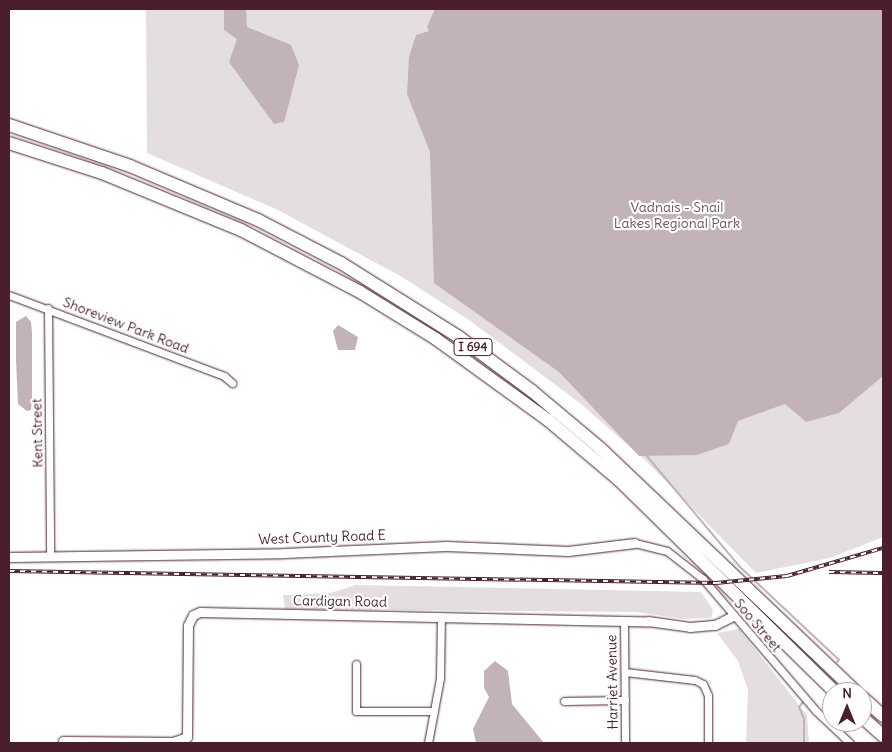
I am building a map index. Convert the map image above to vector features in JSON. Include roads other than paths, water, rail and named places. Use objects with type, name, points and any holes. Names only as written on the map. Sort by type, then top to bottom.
[{"type":"highway","name":"I 694","points":[[9,125],[130,166],[223,204],[341,263],[436,321],[525,386],[601,449],[846,682]]},
{"type":"highway","name":"I 694","points":[[9,143],[112,176],[241,230],[335,278],[436,339],[541,414],[619,480],[825,682]]},
{"type":"highway","points":[[872,706],[883,716]]},
{"type":"highway","points":[[872,726],[883,736]]},
{"type":"street","name":"Shoreview Park Road","points":[[9,295],[48,308],[224,376],[232,383]]},
{"type":"street","name":"Kent Street","points":[[48,308],[50,557]]},
{"type":"street","name":"West County Road E","points":[[9,557],[446,546],[568,551],[635,543]]},
{"type":"street","name":"Soo Street","points":[[635,543],[658,547],[679,558],[703,579],[816,711],[850,743]]},
{"type":"street","name":"Cardigan Road","points":[[63,741],[173,742],[187,737],[188,625],[193,615],[200,612],[624,621],[690,627],[715,625],[733,616]]},
{"type":"street","points":[[428,743],[440,678],[440,617]]},
{"type":"street","name":"Harriet Avenue","points":[[624,621],[625,743]]},
{"type":"street","points":[[356,664],[356,711],[434,711]]},
{"type":"street","points":[[625,672],[695,680],[703,684],[708,695],[708,743]]},
{"type":"street","points":[[564,701],[625,700]]},
{"type":"waterway","points":[[646,455],[739,566],[839,660],[837,662]]},
{"type":"waterway","points":[[803,702],[799,707],[804,719],[804,743]]},
{"type":"railway","points":[[9,571],[716,583],[787,576],[883,548]]},
{"type":"railway","points":[[829,572],[883,573]]},
{"type":"park label","name":"Vadnais - Snail Lakes Regional Park","points":[[677,216]]}]
